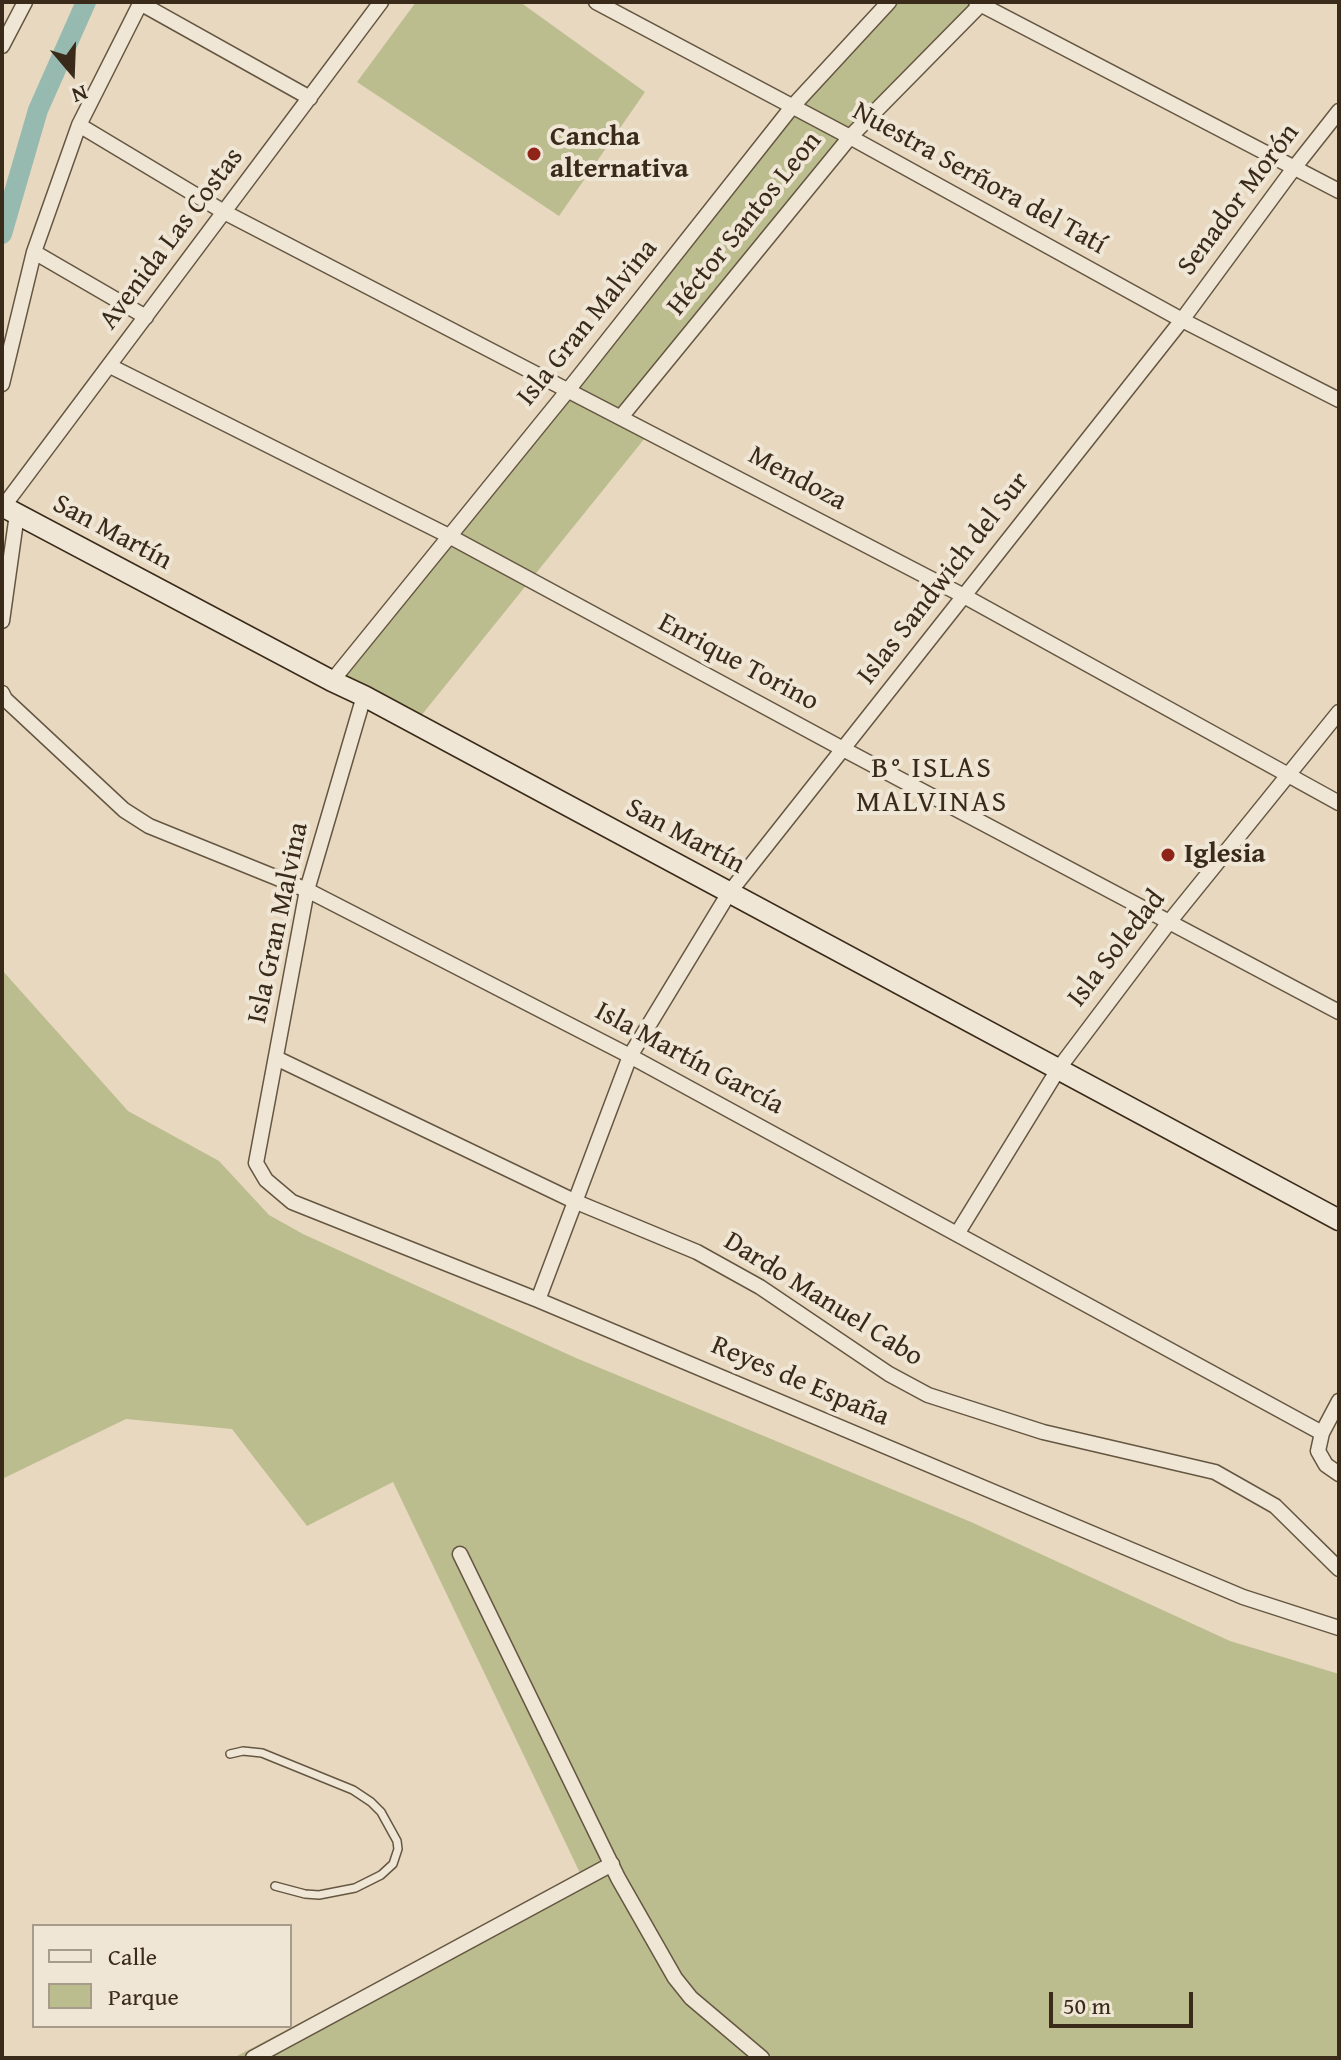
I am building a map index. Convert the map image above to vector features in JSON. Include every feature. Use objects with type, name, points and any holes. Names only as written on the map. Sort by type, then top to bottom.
[{"type":"main road","name":"San Martín","points":[[6,507],[1339,1220]]},
{"type":"street","points":[[2,46],[25,2]]},
{"type":"street","name":"Avenida Las Costas","points":[[6,507],[381,2]]},
{"type":"street","name":"Nuestra Serñora del Tatí","points":[[596,2],[850,137],[1182,320],[1339,400]]},
{"type":"street","name":"Isla Gran Malvina","points":[[332,681],[792,107],[889,2]]},
{"type":"street","points":[[2,384],[34,252],[79,125],[141,3],[310,98]]},
{"type":"street","points":[[980,3],[1339,191]]},
{"type":"street","name":"Héctor Santos Leon","points":[[621,417],[850,137],[980,3]]},
{"type":"street","name":"Senador Morón","points":[[1182,320],[1339,111]]},
{"type":"street","name":"Mendoza","points":[[79,125],[224,212],[964,596],[1339,803]]},
{"type":"street","points":[[34,252],[146,317]]},
{"type":"street","name":"Islas Sandwich del Sur","points":[[538,1300],[630,1056],[729,893],[1182,320]]},
{"type":"street","name":"Enrique Torino","points":[[110,366],[449,536],[1339,1012]]},
{"type":"street","points":[[2,621],[6,507]]},
{"type":"street","name":"Isla Martín García","points":[[2,693],[124,810],[149,826],[307,890],[630,1056],[1322,1433]]},
{"type":"street","name":"Isla Gran Malvina","points":[[256,1163],[307,890],[364,696]]},
{"type":"street","name":"Isla Soledad","points":[[957,1234],[1059,1068],[1170,921],[1339,712]]},
{"type":"street","name":"Dardo Manuel Cabo","points":[[276,1058],[574,1201],[697,1252],[760,1287],[889,1374],[928,1395],[1043,1432],[1215,1472],[1275,1506],[1339,1569]]},
{"type":"street","name":"Reyes de España","points":[[256,1163],[266,1180],[292,1202],[538,1300],[1243,1597],[1339,1628]]},
{"type":"street","points":[[1339,1401],[1322,1433],[1318,1451],[1326,1465],[1339,1474]]},
{"type":"street","points":[[460,1554],[612,1864],[675,1978],[691,1998],[762,2058]]},
{"type":"street","points":[[253,2058],[612,1864]]},
{"type":"lane","points":[[230,1754],[243,1751],[262,1753],[353,1790],[381,1812],[397,1841],[393,1864],[381,1875],[355,1888],[319,1895],[275,1886]]},
{"type":"green space","name":"Cancha alternativa","points":[[416,2],[520,2],[645,92],[559,216],[357,82]]},
{"type":"green space","points":[[890,2],[980,2],[848,138],[620,417],[649,433],[416,722],[334,681],[793,108]]},
{"type":"green space","points":[[2,970],[128,1111],[219,1161],[269,1215],[303,1234],[576,1358],[971,1522],[1230,1641],[1339,1674],[1339,2058],[233,2058],[581,1875],[393,1482],[307,1526],[232,1429],[126,1419],[2,1479]]},
{"type":"waterway","points":[[2,234],[38,110],[86,2]]},
{"type":"place","name":"Cancha alternativa","points":[[534,154]]},
{"type":"place","name":"Iglesia","points":[[1168,855]]},
{"type":"district","name":"B° ISLAS MALVINAS","points":[[932,786]]}]
